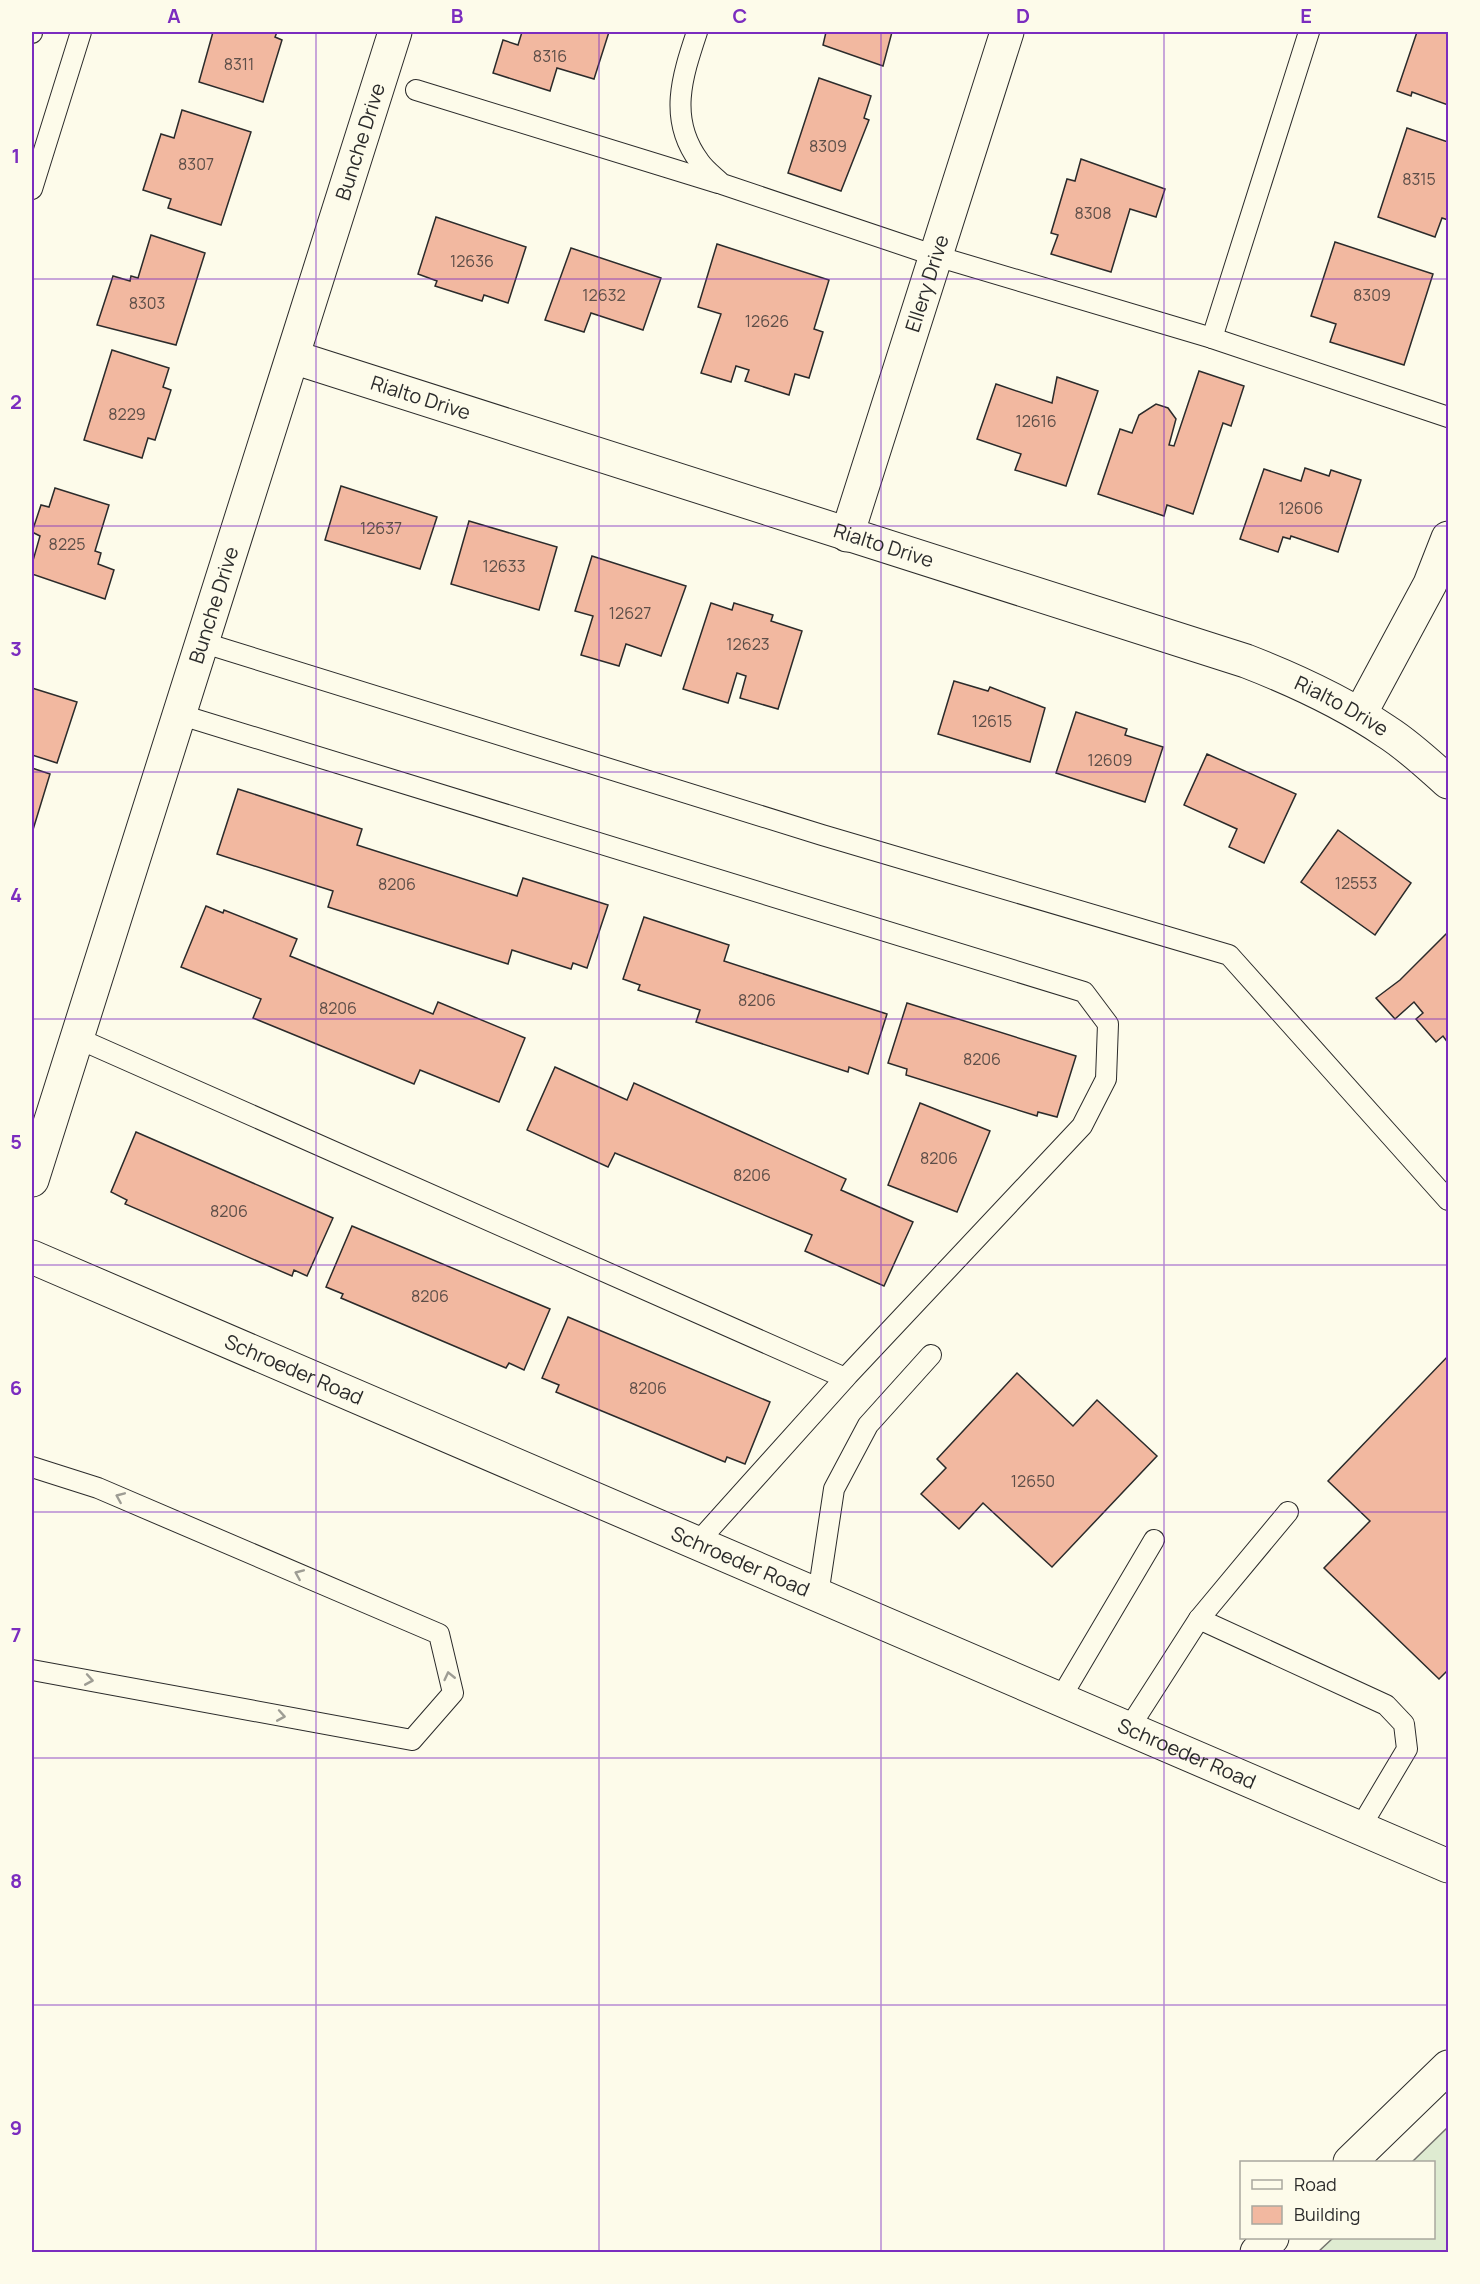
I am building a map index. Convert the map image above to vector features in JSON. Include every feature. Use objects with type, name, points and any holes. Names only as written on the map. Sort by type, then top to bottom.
[{"type":"street","name":"Bunche Drive","points":[[32,1180],[395,32]]},
{"type":"street","name":"Ellery Drive","points":[[848,535],[1007,32]]},
{"type":"street","name":"Rialto Drive","points":[[293,357],[1246,661],[1301,683],[1360,714],[1390,733],[1449,782]]},
{"type":"street","points":[[1360,714],[1430,584],[1449,538]]},
{"type":"street","name":"Schroeder Road","points":[[32,1257],[1449,1866]]},
{"type":"street","points":[[1352,2161],[1449,2067]]},
{"type":"street","points":[[1257,2253],[1271,2239]]},
{"type":"lane","points":[[32,189],[81,32]]},
{"type":"lane","points":[[697,32],[685,69],[679,99],[683,132],[699,162],[722,184]]},
{"type":"lane","points":[[1212,338],[1310,32]]},
{"type":"lane","points":[[416,90],[722,184],[936,256],[1212,338],[1449,417]]},
{"type":"lane","points":[[201,642],[810,832],[1229,955],[1449,1200]]},
{"type":"lane","points":[[178,714],[1084,992],[1108,1024],[1106,1079],[1082,1126],[845,1378],[697,1543]]},
{"type":"lane","points":[[77,1038],[845,1378]]},
{"type":"lane","points":[[818,1595],[834,1489],[868,1425],[932,1355]]},
{"type":"lane","points":[[32,1467],[98,1488],[439,1634],[453,1693],[412,1740],[32,1670]]},
{"type":"lane","points":[[1129,1728],[1198,1619],[1288,1512]]},
{"type":"lane","points":[[1060,1699],[1154,1540]]},
{"type":"lane","points":[[1198,1619],[1386,1705],[1404,1724],[1407,1749],[1360,1828]]},
{"type":"green space","points":[[1448,2127],[1448,2252],[1318,2252],[1332,2239],[1435,2239],[1435,2161],[1413,2161]]},
{"type":"building","points":[[213,32],[277,32],[275,37],[282,40],[263,102],[199,82]]},
{"type":"building","points":[[522,32],[609,32],[594,79],[557,68],[550,91],[493,73],[503,40],[518,45]]},
{"type":"building","points":[[826,32],[892,32],[883,66],[823,45]]},
{"type":"building","points":[[1417,32],[1448,32],[1448,105],[1412,92],[1411,96],[1397,91]]},
{"type":"building","points":[[819,78],[871,96],[864,118],[869,120],[841,191],[788,173]]},
{"type":"building","points":[[182,110],[251,132],[221,225],[168,208],[171,199],[143,190],[161,134],[174,138]]},
{"type":"building","points":[[1407,128],[1448,142],[1448,220],[1442,218],[1435,237],[1378,217]]},
{"type":"building","points":[[1081,159],[1165,189],[1156,217],[1130,209],[1111,272],[1051,254],[1058,235],[1051,233],[1067,179],[1075,181]]},
{"type":"building","points":[[436,217],[526,247],[508,303],[484,295],[482,301],[435,286],[437,281],[418,274]]},
{"type":"building","points":[[151,235],[205,253],[176,345],[97,325],[113,276],[130,281],[131,276],[138,278]]},
{"type":"building","points":[[1335,242],[1433,274],[1404,365],[1330,342],[1336,324],[1311,316]]},
{"type":"building","points":[[717,244],[829,280],[814,329],[823,332],[809,378],[795,374],[789,395],[745,381],[749,370],[736,366],[731,382],[701,373],[721,314],[698,307]]},
{"type":"building","points":[[571,248],[661,278],[643,330],[591,313],[584,332],[545,320]]},
{"type":"building","points":[[112,350],[169,368],[163,387],[171,390],[155,440],[148,438],[142,458],[84,440]]},
{"type":"building","points":[[1199,371],[1244,386],[1231,426],[1223,423],[1193,514],[1167,505],[1164,516],[1098,494],[1120,429],[1132,433],[1139,415],[1156,404],[1168,408],[1176,419],[1169,445],[1174,446]]},
{"type":"building","points":[[1057,377],[1098,391],[1066,486],[1015,470],[1021,454],[977,439],[996,384],[1052,403]]},
{"type":"building","points":[[1305,468],[1329,476],[1331,470],[1361,480],[1338,552],[1291,536],[1290,539],[1283,537],[1278,552],[1240,539],[1264,469],[1301,481]]},
{"type":"building","points":[[341,486],[437,517],[420,569],[325,540]]},
{"type":"building","points":[[55,488],[109,505],[95,551],[101,553],[98,564],[114,570],[105,599],[32,574],[32,564],[40,536],[32,532],[41,505],[49,507]]},
{"type":"building","points":[[469,521],[557,547],[539,610],[451,584]]},
{"type":"building","points":[[592,556],[686,586],[661,656],[626,644],[619,666],[581,655],[593,616],[575,611]]},
{"type":"building","points":[[711,603],[732,610],[734,603],[773,615],[771,621],[802,631],[778,709],[740,698],[746,676],[737,673],[728,703],[683,689]]},
{"type":"building","points":[[954,681],[988,691],[990,687],[1045,708],[1030,762],[938,734]]},
{"type":"building","points":[[32,688],[77,702],[57,763],[32,755]]},
{"type":"building","points":[[1076,712],[1127,729],[1125,735],[1163,747],[1145,802],[1056,773]]},
{"type":"building","points":[[1207,754],[1296,794],[1264,863],[1229,847],[1237,829],[1184,805]]},
{"type":"building","points":[[32,768],[50,774],[32,833]]},
{"type":"building","points":[[238,789],[362,829],[357,845],[517,896],[523,878],[608,905],[587,968],[573,963],[571,969],[512,950],[508,964],[328,907],[333,891],[217,854]]},
{"type":"building","points":[[1338,830],[1411,883],[1375,935],[1301,882]]},
{"type":"building","points":[[206,906],[223,913],[224,910],[297,939],[290,956],[433,1014],[438,1002],[525,1038],[499,1102],[420,1070],[414,1084],[253,1018],[261,999],[181,967]]},
{"type":"building","points":[[644,917],[729,945],[724,961],[887,1014],[868,1074],[849,1067],[848,1072],[696,1022],[700,1010],[638,990],[640,985],[623,979]]},
{"type":"building","points":[[1448,932],[1448,1043],[1443,1036],[1436,1042],[1416,1019],[1423,1013],[1414,1002],[1395,1019],[1376,998],[1400,980]]},
{"type":"building","points":[[907,1003],[1076,1056],[1057,1117],[1038,1112],[1037,1116],[906,1075],[907,1069],[888,1063]]},
{"type":"building","points":[[555,1067],[627,1100],[634,1083],[846,1179],[841,1190],[913,1222],[884,1286],[805,1251],[812,1235],[615,1153],[608,1167],[527,1130]]},
{"type":"building","points":[[920,1103],[990,1131],[957,1212],[888,1185]]},
{"type":"building","points":[[136,1132],[333,1218],[307,1276],[294,1270],[292,1276],[125,1204],[127,1200],[111,1192]]},
{"type":"building","points":[[352,1226],[550,1309],[524,1370],[509,1363],[506,1368],[341,1298],[343,1294],[326,1287]]},
{"type":"building","points":[[568,1317],[770,1402],[745,1464],[727,1457],[725,1462],[556,1392],[559,1385],[542,1378]]},
{"type":"building","points":[[1448,1356],[1448,1670],[1439,1679],[1324,1568],[1370,1521],[1328,1481]]},
{"type":"building","points":[[1017,1373],[1073,1426],[1097,1400],[1157,1456],[1052,1567],[983,1503],[959,1529],[921,1494],[946,1468],[937,1459]]}]
